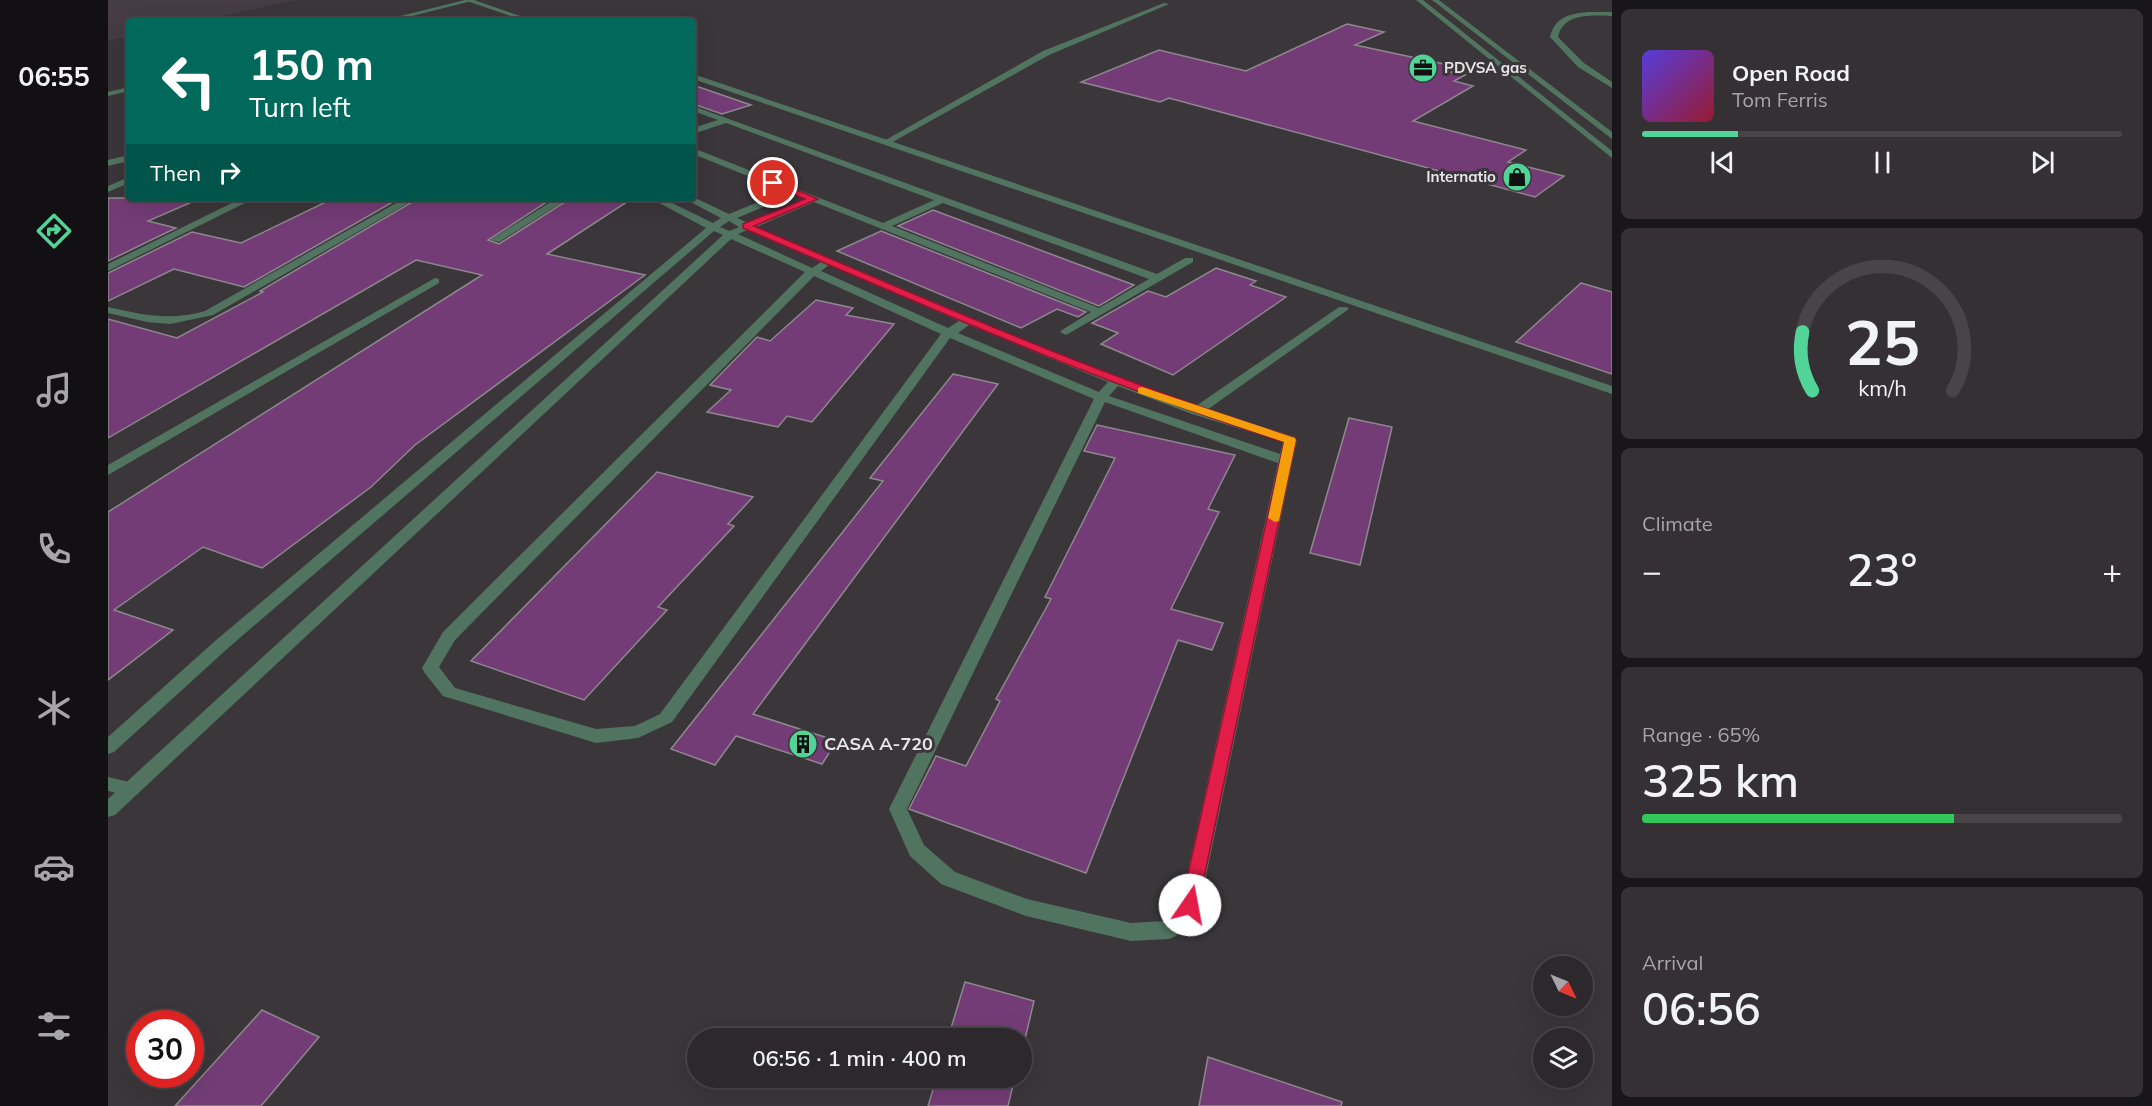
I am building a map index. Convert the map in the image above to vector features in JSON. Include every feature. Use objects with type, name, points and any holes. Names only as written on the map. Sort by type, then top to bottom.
[{"type":"street","points":[[395,18],[468,0],[523,18]]},
{"type":"street","points":[[1419,0],[1610,150]]},
{"type":"street","points":[[1440,1],[1612,136]]},
{"type":"street","points":[[886,142],[1046,53],[1166,4]]},
{"type":"street","points":[[432,18],[485,6]]},
{"type":"street","points":[[1612,14],[1563,20],[1556,28],[1554,37],[1581,65],[1612,86]]},
{"type":"street","points":[[696,77],[1612,390]]},
{"type":"street","points":[[108,85],[126,81]]},
{"type":"street","points":[[108,94],[126,90]]},
{"type":"street","points":[[696,109],[1157,278]]},
{"type":"street","points":[[696,130],[726,120]]},
{"type":"street","points":[[696,152],[1100,312]]},
{"type":"street","points":[[108,163],[126,159]]},
{"type":"street","points":[[108,189],[126,181]]},
{"type":"street","points":[[108,747],[221,645],[713,227],[727,218],[793,191]]},
{"type":"street","points":[[108,810],[730,234],[813,199]]},
{"type":"street","points":[[884,226],[944,200]]},
{"type":"street","points":[[108,268],[244,201]]},
{"type":"street","points":[[108,310],[166,323],[189,321],[407,201]]},
{"type":"street","points":[[495,240],[559,201]]},
{"type":"street","points":[[662,201],[713,227],[1025,367],[1101,397],[1287,461]]},
{"type":"street","points":[[694,201],[727,218],[1046,354],[1197,411],[1290,440],[1190,905],[1169,930],[1131,932],[1026,907],[948,878],[917,850],[897,808],[1101,397],[1116,381]]},
{"type":"street","points":[[830,260],[812,270],[449,636],[430,668],[449,692],[596,736],[638,732],[666,718],[948,333],[967,321]]},
{"type":"street","points":[[1066,332],[1189,260]]},
{"type":"street","points":[[108,471],[435,281]]},
{"type":"street","points":[[1197,411],[1343,309]]},
{"type":"street","points":[[1025,367],[1046,354]]},
{"type":"street","points":[[108,784],[131,789]]},
{"type":"shaded area","points":[[108,0],[296,0],[213,18],[126,18],[126,37],[108,41]]},
{"type":"building","points":[[1347,24],[1384,32],[1355,45],[1458,67],[1451,72],[1465,75],[1454,81],[1473,86],[1413,121],[1526,150],[1508,162],[1564,176],[1535,197],[1169,98],[1160,102],[1081,82],[1159,50],[1246,71]]},
{"type":"building","points":[[696,86],[751,105],[722,114],[696,105]]},
{"type":"building","points":[[108,198],[126,198],[126,201],[194,201],[148,221],[176,228],[108,261]]},
{"type":"building","points":[[328,201],[395,201],[244,287],[174,269],[108,301],[108,273],[192,232],[241,243]]},
{"type":"building","points":[[414,201],[548,201],[488,240],[499,244],[566,201],[628,201],[547,254],[645,275],[415,445],[371,487],[262,568],[203,547],[114,610],[173,630],[108,680],[108,512],[482,275],[416,260],[108,438],[108,319],[177,338],[263,292],[260,291]]},
{"type":"building","points":[[933,210],[1134,285],[1099,306],[898,226]]},
{"type":"building","points":[[881,231],[1086,312],[1078,317],[1057,309],[1021,328],[837,251]]},
{"type":"building","points":[[1216,268],[1256,281],[1250,285],[1286,297],[1173,375],[1101,344],[1118,333],[1092,323],[1148,291],[1166,297]]},
{"type":"building","points":[[1581,283],[1612,292],[1612,374],[1516,342]]},
{"type":"building","points":[[816,300],[853,308],[846,315],[894,324],[812,422],[787,416],[778,427],[707,412],[731,390],[710,385],[757,337],[770,341]]},
{"type":"building","points":[[953,374],[998,384],[753,714],[837,741],[822,764],[736,736],[715,765],[671,749],[883,481],[870,478]]},
{"type":"building","points":[[1349,418],[1392,427],[1360,565],[1310,553]]},
{"type":"building","points":[[1097,425],[1235,455],[1208,509],[1219,512],[1171,609],[1223,623],[1212,650],[1178,640],[1086,873],[909,809],[936,756],[966,766],[1000,701],[996,699],[1051,599],[1045,597],[1115,458],[1084,451]]},
{"type":"building","points":[[657,472],[753,497],[728,524],[734,526],[658,607],[667,610],[584,700],[471,661]]},
{"type":"building","points":[[965,982],[1034,1001],[1028,1028],[951,1028]]},
{"type":"building","points":[[262,1010],[319,1037],[261,1106],[175,1106],[191,1088],[204,1088],[204,1074]]},
{"type":"building","points":[[1208,1057],[1342,1102],[1341,1106],[1199,1106]]},
{"type":"building","points":[[934,1088],[1012,1088],[1008,1106],[928,1106]]},
{"type":"slow traffic","points":[[1142,391],[1290,440],[1275,518]]},
{"type":"place","name":"PDVSA gas","points":[[1423,68]]},
{"type":"place","name":"Internatio","points":[[1517,177]]},
{"type":"place","name":"CASA A-720","points":[[803,744]]},
{"type":"route","points":[[773,183],[813,199],[746,226],[1046,354],[1197,411],[1290,440],[1190,905]]}]
